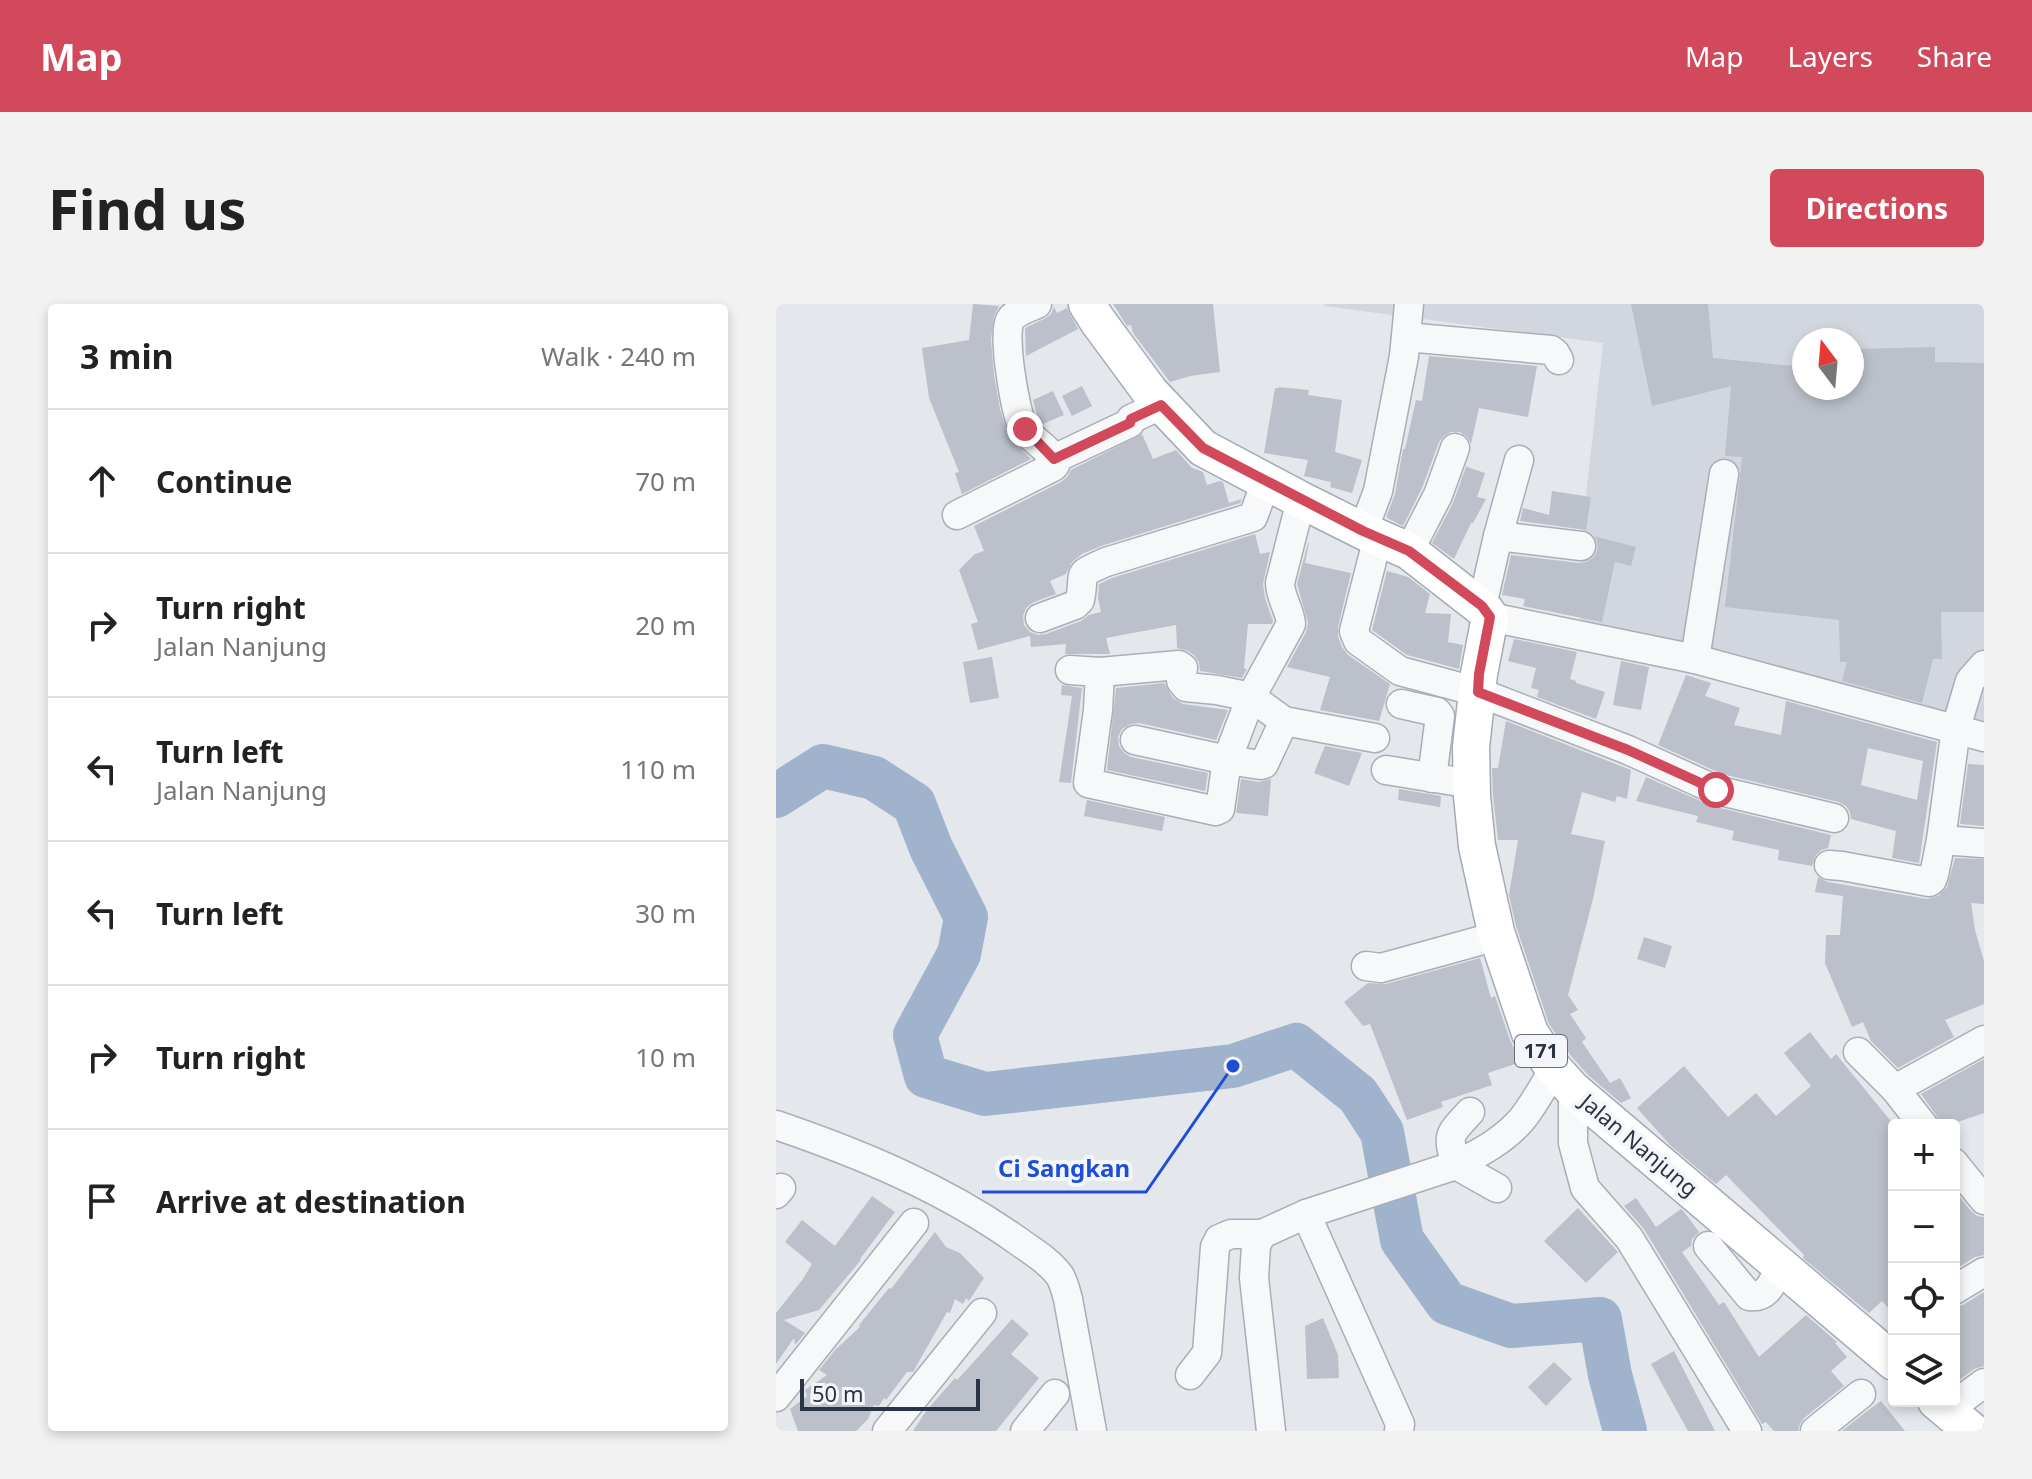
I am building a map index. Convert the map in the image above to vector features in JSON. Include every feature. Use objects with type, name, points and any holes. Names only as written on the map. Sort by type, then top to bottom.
[{"type":"main road","points":[[1087,304],[1161,405],[1203,448],[1383,540],[1486,612]]},
{"type":"main road","name":"Jalan Nanjung","points":[[1486,612],[1471,747],[1477,846],[1497,936],[1530,1033],[1564,1079],[1781,1266],[1888,1347]]},
{"type":"street","points":[[957,515],[1055,465],[1054,459],[1022,425],[1009,365],[1008,323],[1015,315],[1037,304]]},
{"type":"street","points":[[1409,304],[1404,356],[1378,491],[1383,540],[1354,631],[1358,641],[1400,671],[1478,692],[1628,750],[1716,790],[1834,818]]},
{"type":"street","points":[[1406,337],[1551,350],[1559,360]]},
{"type":"street","points":[[1054,459],[1161,405]]},
{"type":"street","points":[[1383,540],[1438,495],[1455,448]]},
{"type":"street","points":[[1519,460],[1498,536],[1486,612],[1695,659],[1984,737]]},
{"type":"street","points":[[1695,659],[1724,474]]},
{"type":"street","points":[[1040,618],[1075,605],[1080,600],[1082,575],[1106,562],[1253,517],[1266,482]]},
{"type":"street","points":[[1100,672],[1088,783],[1219,810],[1227,760],[1251,697],[1291,624],[1280,583],[1301,500]]},
{"type":"street","points":[[1498,536],[1581,546]]},
{"type":"street","points":[[1070,670],[1100,672],[1179,665],[1183,668],[1182,685],[1186,687],[1251,697],[1284,721],[1375,738]]},
{"type":"street","points":[[1829,865],[1929,882],[1932,880],[1941,840],[1956,728],[1970,681],[1984,665]]},
{"type":"street","points":[[1401,704],[1437,712],[1440,716],[1432,778]]},
{"type":"street","points":[[1135,740],[1227,760],[1264,764],[1284,721]]},
{"type":"street","points":[[1386,770],[1472,784]]},
{"type":"street","points":[[1941,840],[1982,843]]},
{"type":"street","points":[[1366,966],[1381,968],[1497,936]]},
{"type":"street","points":[[1895,1089],[1984,1040]]},
{"type":"street","points":[[1858,1052],[1895,1089],[1918,1119]]},
{"type":"street","points":[[1190,1375],[1207,1353],[1215,1247],[1219,1239],[1231,1234],[1262,1234],[1306,1214],[1456,1165],[1505,1137],[1564,1079]]},
{"type":"street","points":[[1564,1079],[1573,1143],[1585,1188],[1629,1238],[1747,1431]]},
{"type":"street","points":[[1470,1112],[1449,1140],[1456,1165],[1497,1188]]},
{"type":"street","points":[[776,1125],[832,1144],[929,1188],[994,1224],[1046,1260],[1061,1278],[1068,1299],[1092,1431]]},
{"type":"street","points":[[1960,1170],[1984,1200]]},
{"type":"street","points":[[1306,1214],[1400,1424],[1399,1431]]},
{"type":"street","points":[[776,1397],[914,1223]]},
{"type":"street","points":[[1262,1234],[1256,1245],[1254,1278],[1271,1431]]},
{"type":"street","points":[[1708,1246],[1749,1296],[1766,1294],[1781,1266]]},
{"type":"street","points":[[1960,1286],[1984,1272]]},
{"type":"street","points":[[887,1431],[982,1313]]},
{"type":"street","points":[[1951,1414],[1984,1383]]},
{"type":"street","points":[[1025,1431],[1055,1394]]},
{"type":"street","points":[[1815,1431],[1861,1394]]},
{"type":"shaded area","points":[[1324,304],[1984,304],[1984,723],[1580,624],[1586,496],[1603,343]]},
{"type":"building","points":[[973,304],[999,306],[994,316],[991,340],[1000,409],[1009,437],[1031,459],[962,494],[955,473],[959,472],[929,398],[922,348],[969,340]]},
{"type":"building","points":[[1113,304],[1213,304],[1220,372],[1170,382]]},
{"type":"building","points":[[1631,304],[1708,304],[1713,358],[1792,366],[1792,400],[1864,400],[1864,349],[1935,347],[1935,362],[1984,363],[1984,612],[1941,612],[1942,659],[1933,659],[1922,703],[1842,681],[1847,662],[1840,662],[1839,620],[1725,607],[1742,457],[1725,456],[1731,386],[1652,406]]},
{"type":"building","points":[[1054,307],[1057,313],[1067,308],[1078,329],[1026,356],[1025,328],[1051,314]]},
{"type":"building","points":[[1429,356],[1537,366],[1528,417],[1479,408],[1471,444],[1460,432],[1444,436],[1403,526],[1387,518],[1387,515],[1395,494],[1416,400],[1422,401]]},
{"type":"building","points":[[1082,386],[1092,406],[1072,416],[1062,396]]},
{"type":"building","points":[[1275,388],[1309,390],[1308,395],[1342,400],[1335,452],[1362,460],[1352,493],[1330,487],[1331,482],[1304,476],[1308,460],[1264,453]]},
{"type":"building","points":[[1053,391],[1064,415],[1043,424],[1038,419],[1033,400]]},
{"type":"building","points":[[1142,434],[1153,459],[1176,450],[1192,468],[1203,472],[1207,485],[1223,482],[1229,503],[1242,499],[1240,503],[1082,554],[1072,562],[1066,574],[1050,581],[1056,594],[1026,608],[1024,625],[1038,635],[1081,621],[1101,612],[1099,584],[1255,534],[1260,554],[1270,552],[1263,584],[1273,621],[1272,624],[1248,624],[1244,669],[1247,669],[1242,678],[1200,671],[1194,655],[1177,648],[1176,625],[1106,638],[1110,654],[1065,654],[1066,644],[1031,647],[1030,636],[978,650],[971,624],[978,622],[959,570],[975,554],[984,551],[974,526],[1061,482],[1071,470]]},
{"type":"building","points":[[1467,464],[1467,467],[1485,473],[1477,497],[1486,499],[1454,559],[1432,543],[1453,503]]},
{"type":"building","points":[[1552,491],[1591,497],[1586,530],[1520,521],[1523,508],[1549,515]]},
{"type":"building","points":[[1594,536],[1636,547],[1631,566],[1615,562],[1602,622],[1523,606],[1525,599],[1502,595],[1511,555],[1587,562],[1598,549]]},
{"type":"building","points":[[1308,543],[1305,563],[1351,573],[1338,636],[1348,655],[1390,684],[1379,721],[1320,710],[1330,677],[1287,667],[1308,623],[1297,584]]},
{"type":"building","points":[[1387,571],[1408,577],[1430,594],[1425,613],[1451,614],[1448,642],[1463,645],[1459,669],[1407,655],[1372,630]]},
{"type":"building","points":[[1514,639],[1577,652],[1570,679],[1605,692],[1596,719],[1537,697],[1539,690],[1531,688],[1536,668],[1508,661]]},
{"type":"building","points":[[992,657],[999,698],[970,703],[963,662]]},
{"type":"building","points":[[1621,661],[1649,667],[1641,710],[1613,705]]},
{"type":"building","points":[[1686,675],[1711,683],[1705,696],[1740,708],[1734,725],[1781,735],[1786,701],[1937,742],[1919,863],[1892,858],[1896,831],[1851,819],[1846,806],[1839,802],[1722,774],[1658,745]],"holes":[[[1868,748],[1923,761],[1917,800],[1861,785]]]},
{"type":"building","points":[[1164,683],[1173,698],[1183,704],[1228,710],[1216,740],[1139,723],[1122,729],[1118,737],[1119,746],[1131,757],[1208,773],[1205,791],[1107,770],[1116,688]]},
{"type":"building","points":[[1062,685],[1082,688],[1071,783],[1059,782],[1072,696],[1061,695]]},
{"type":"building","points":[[1506,721],[1631,770],[1627,799],[1617,796],[1615,802],[1582,792],[1571,834],[1605,841],[1568,995],[1578,1010],[1570,1014],[1586,1038],[1582,1042],[1610,1083],[1620,1078],[1631,1098],[1621,1103],[1588,1075],[1549,1024],[1516,926],[1509,895],[1518,840],[1498,840],[1493,795],[1492,768],[1498,768]]},
{"type":"building","points":[[1325,746],[1362,753],[1349,786],[1314,773]]},
{"type":"building","points":[[1968,764],[1984,765],[1984,826],[1960,824]]},
{"type":"building","points":[[1646,777],[1712,806],[1831,835],[1828,848],[1816,855],[1812,866],[1778,860],[1779,850],[1732,840],[1734,831],[1696,822],[1698,816],[1636,801]]},
{"type":"building","points":[[1241,779],[1259,782],[1271,779],[1268,816],[1236,813]]},
{"type":"building","points":[[1399,789],[1441,796],[1440,807],[1398,800]]},
{"type":"building","points":[[1087,800],[1165,817],[1162,831],[1084,816]]},
{"type":"building","points":[[1955,858],[1984,859],[1984,904],[1971,903],[1984,961],[1984,1004],[1945,1020],[1954,1037],[1898,1068],[1871,1041],[1863,1022],[1852,1027],[1825,963],[1826,935],[1840,935],[1843,896],[1815,892],[1818,877],[1828,882],[1927,899],[1938,896],[1947,887]]},
{"type":"building","points":[[1644,937],[1672,946],[1665,968],[1637,959]]},
{"type":"building","points":[[1480,958],[1491,998],[1495,996],[1521,1062],[1488,1073],[1492,1085],[1441,1102],[1443,1107],[1407,1120],[1370,1024],[1363,1026],[1344,1002],[1368,983],[1386,984]]},
{"type":"building","points":[[1810,1032],[1831,1059],[1836,1054],[1889,1119],[1888,1308],[1882,1301],[1869,1313],[1804,1259],[1804,1255],[1726,1175],[1716,1184],[1671,1146],[1637,1108],[1684,1066],[1728,1117],[1756,1093],[1776,1116],[1811,1086],[1784,1053]]},
{"type":"building","points":[[1984,1059],[1984,1113],[1960,1121],[1938,1119],[1921,1094]]},
{"type":"building","points":[[872,1196],[895,1212],[861,1260],[819,1310],[784,1320],[805,1333],[795,1345],[794,1338],[776,1364],[776,1313],[812,1264],[785,1242],[802,1220],[835,1246]]},
{"type":"building","points":[[1960,1197],[1977,1216],[1984,1217],[1984,1255],[1960,1266]]},
{"type":"building","points":[[1636,1198],[1656,1227],[1681,1209],[1685,1213],[1699,1232],[1692,1239],[1691,1246],[1682,1252],[1719,1305],[1724,1302],[1759,1357],[1806,1315],[1837,1342],[1847,1357],[1831,1371],[1844,1386],[1804,1418],[1798,1431],[1774,1431],[1766,1422],[1762,1424],[1644,1229],[1624,1206]]},
{"type":"building","points":[[1578,1208],[1618,1252],[1586,1283],[1544,1241]]},
{"type":"building","points":[[935,1232],[946,1247],[960,1253],[984,1278],[969,1301],[966,1298],[963,1304],[955,1299],[950,1313],[947,1312],[913,1372],[907,1372],[879,1406],[874,1405],[868,1419],[856,1431],[798,1431],[790,1409],[807,1396],[805,1390],[827,1375],[819,1370],[860,1327]]},
{"type":"building","points":[[1984,1292],[1984,1366],[1960,1380],[1960,1306]]},
{"type":"building","points":[[1323,1318],[1338,1355],[1339,1378],[1307,1379],[1305,1326]]},
{"type":"building","points":[[1012,1319],[1029,1334],[1011,1354],[1039,1378],[996,1431],[913,1431],[955,1378],[957,1380]]},
{"type":"building","points":[[1674,1351],[1715,1431],[1688,1431],[1651,1364]]},
{"type":"building","points":[[1554,1362],[1572,1379],[1546,1406],[1528,1387]]},
{"type":"building","points":[[1881,1401],[1905,1431],[1842,1431],[1867,1411]]},
{"type":"waterway","points":[[776,796],[823,766],[874,778],[914,804],[931,848],[966,917],[959,954],[915,1035],[926,1076],[985,1094],[1233,1066],[1296,1045],[1358,1095],[1382,1132],[1402,1240],[1447,1303],[1511,1326],[1600,1319],[1610,1375],[1625,1431]]},
{"type":"place","name":"Ci Sangkan","points":[[1233,1066]]},
{"type":"route","points":[[1025,429],[1054,459],[1161,405],[1203,448],[1363,531],[1409,551],[1482,606],[1490,617],[1478,692],[1628,750],[1716,790]]}]
